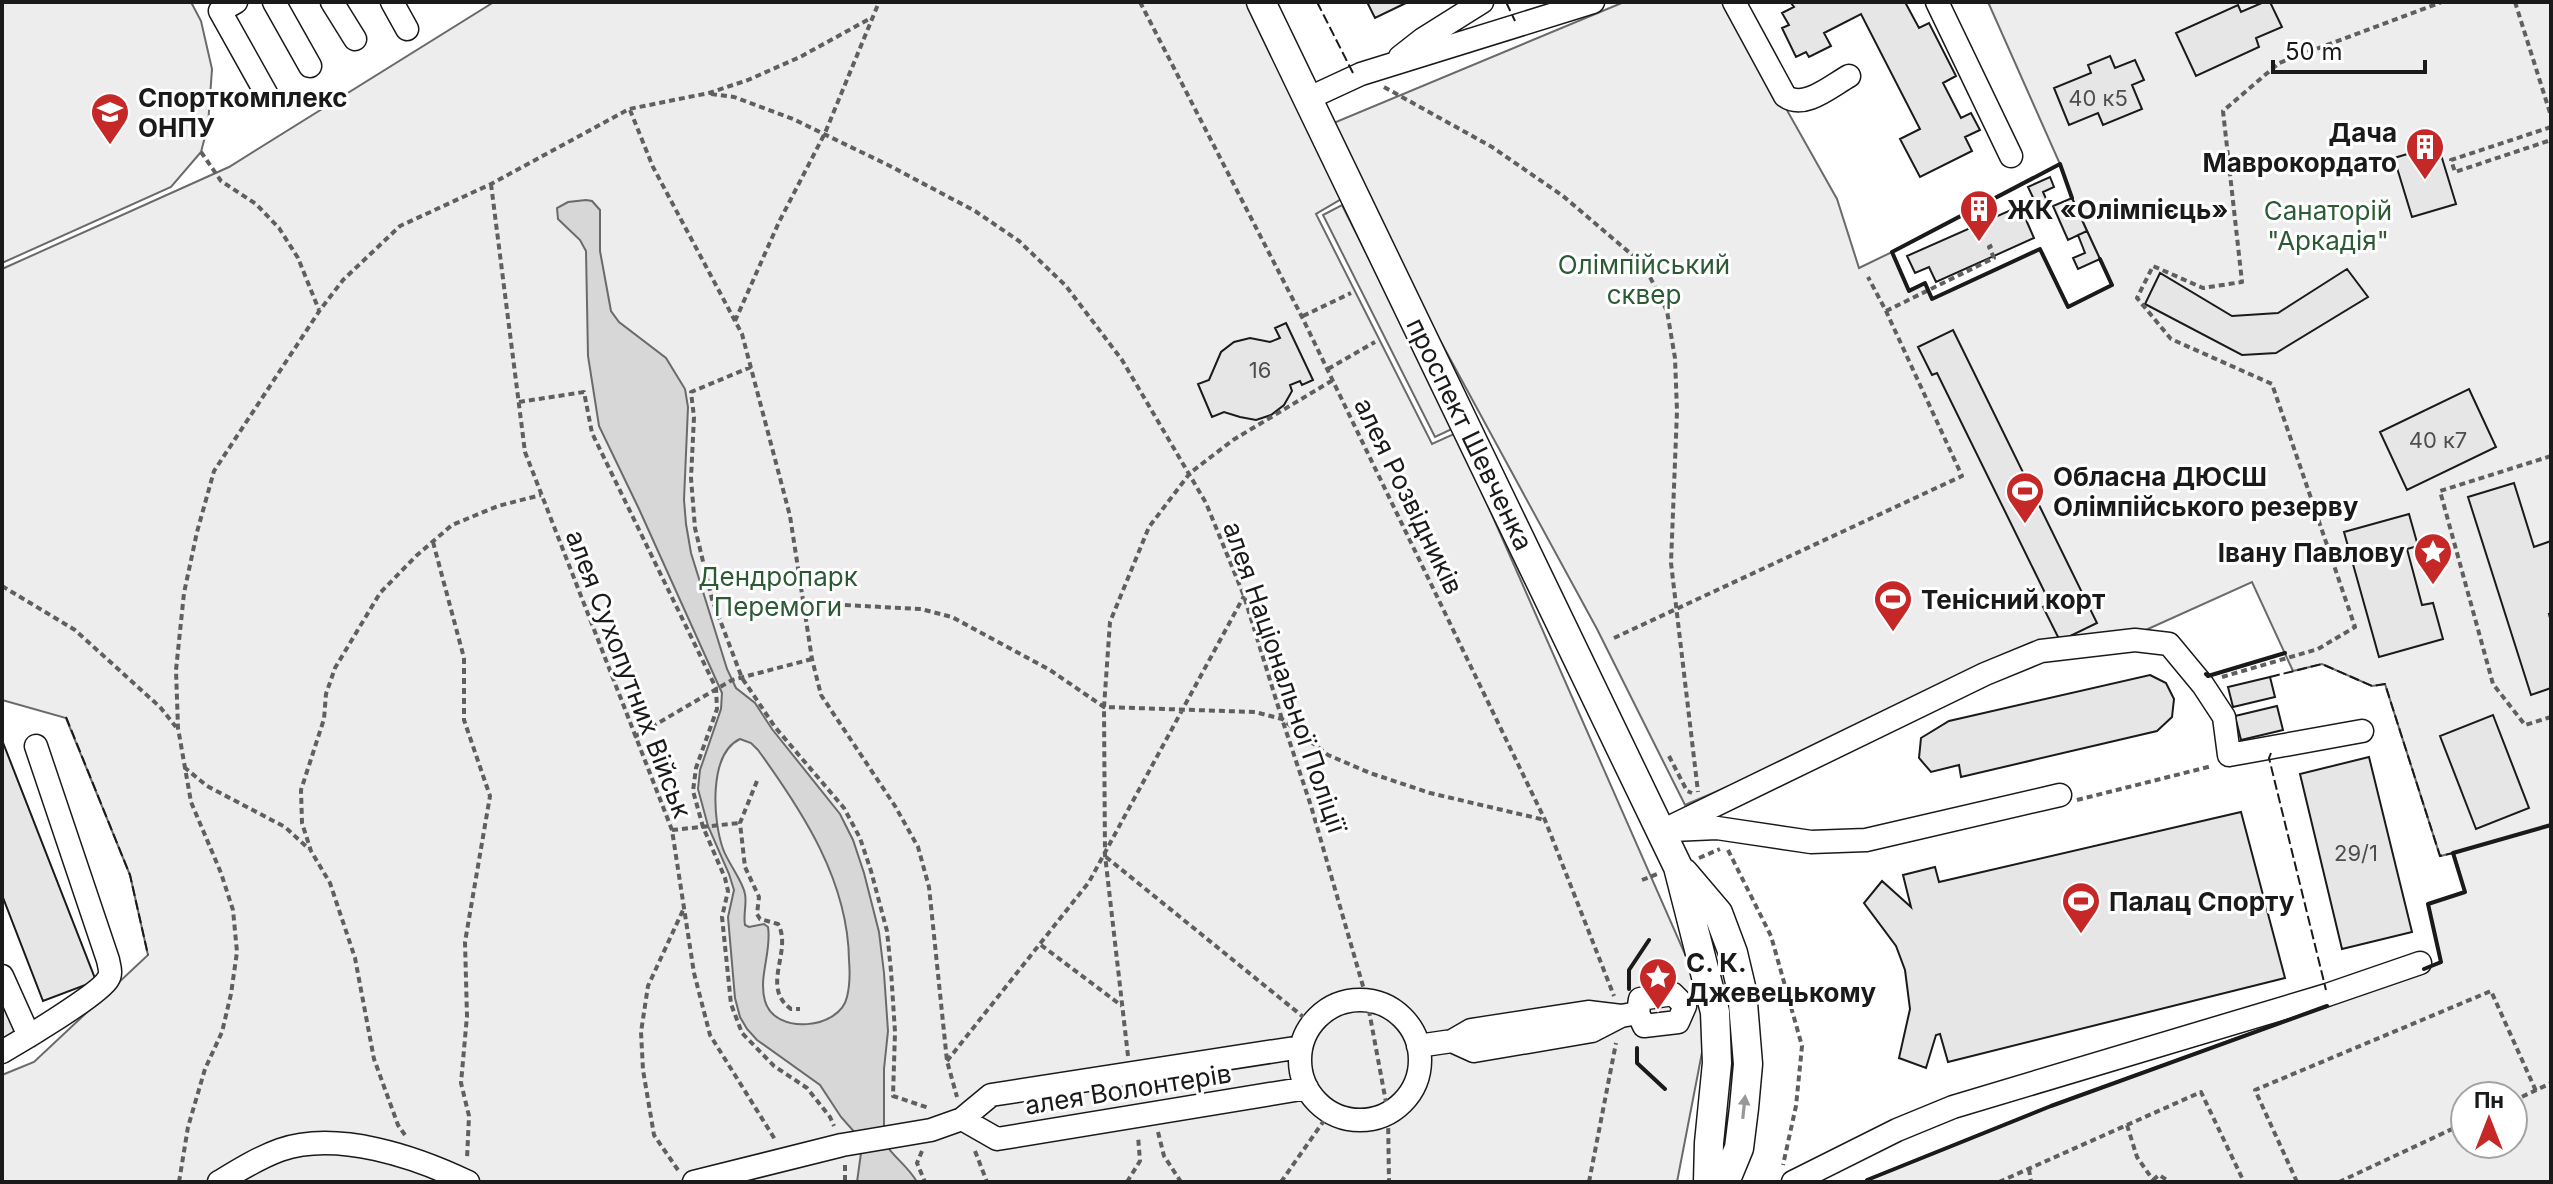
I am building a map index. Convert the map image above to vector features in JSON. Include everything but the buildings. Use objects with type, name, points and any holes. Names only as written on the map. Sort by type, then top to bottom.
[{"type":"main road","name":"проспект Шевченка","points":[[1261,2],[1678,867],[1715,1012],[1717,1063],[1708,1182]]},
{"type":"main road","name":"проспект Шевченка","points":[[1678,867],[1718,913],[1733,953],[1742,991],[1748,1064],[1739,1148],[1725,1182]]},
{"type":"street","points":[[236,2],[220,11],[267,95]]},
{"type":"street","points":[[274,2],[310,66]]},
{"type":"street","points":[[332,2],[355,39]]},
{"type":"street","points":[[392,2],[407,29]]},
{"type":"street","points":[[1391,65],[1423,39],[1482,2]]},
{"type":"street","points":[[1307,99],[1361,74],[1593,2]]},
{"type":"street","points":[[1734,2],[1785,96],[1791,101],[1810,98],[1849,76]]},
{"type":"street","points":[[1937,2],[2011,156]]},
{"type":"street","points":[[1662,831],[1972,680],[2041,651],[2135,640],[2169,644],[2203,685],[2224,717],[2229,755],[2362,731]]},
{"type":"street","points":[[2,1052],[60,1017],[106,982],[110,973],[36,746]]},
{"type":"street","points":[[1707,810],[1811,842],[1866,840],[2060,795]]},
{"type":"street","points":[[1788,1174],[1953,1107],[2327,995],[2420,963]]},
{"type":"street","points":[[2,976],[29,1036]]},
{"type":"street","points":[[1367,1000],[1385,1005],[1400,1015],[1412,1029],[1420,1062],[1418,1077],[1401,1104],[1388,1113],[1359,1120],[1330,1112],[1317,1102],[1307,1088],[1300,1061],[1301,1047],[1312,1024],[1327,1010],[1346,1001],[1367,1000]]},
{"type":"street","points":[[1418,1046],[1452,1041],[1471,1030],[1588,1012],[1630,1014],[1644,1026],[1678,1022],[1692,1005]]},
{"type":"street","name":"алея Волонтерів","points":[[686,1176],[931,1130],[962,1119],[991,1095],[1301,1047]]},
{"type":"street","name":"алея Волонтерів","points":[[962,1119],[997,1139],[1307,1088]]},
{"type":"street","points":[[219,1182],[282,1149],[336,1144],[365,1147],[424,1163],[466,1182]]},
{"type":"path","points":[[735,321],[779,222],[825,133],[879,2]]},
{"type":"path","name":"алея Розвідників","points":[[1140,2],[1328,369],[1545,820],[1630,1014]]},
{"type":"path","points":[[2203,685],[2318,649],[2355,627],[2272,384],[2171,339],[2137,298],[2153,266],[2203,288],[2242,282],[2223,111],[2279,63],[2442,2]]},
{"type":"path","points":[[2515,2],[2551,116]]},
{"type":"path","points":[[179,1182],[188,1127],[205,1069],[222,1032],[237,952],[233,910],[191,802],[178,728],[176,670],[184,593],[214,471],[320,310],[343,280],[400,226],[491,184],[629,109],[709,93],[800,57],[871,18]]},
{"type":"path","points":[[1361,74],[1492,147],[1563,196],[1644,265],[1667,311],[1675,358],[1677,411],[1671,563],[1707,810],[1771,936],[1802,1046],[1788,1174]]},
{"type":"path","name":"алея Національної Поліції","points":[[709,93],[734,97],[825,133],[975,211],[1028,250],[1066,286],[1122,360],[1206,503],[1244,596],[1311,806],[1367,1000],[1388,1113],[1389,1182]]},
{"type":"path","points":[[629,109],[653,167],[742,334],[790,516],[812,659],[821,695],[895,806],[918,847],[929,887],[947,1061],[962,1119]]},
{"type":"path","points":[[2551,127],[2451,160],[2455,172],[2551,140]]},
{"type":"path","points":[[201,152],[221,181],[256,204],[279,228],[298,258],[320,310]]},
{"type":"path","name":"алея Сухопутних Військ","points":[[491,184],[525,452],[672,830],[694,973],[710,1035],[787,1158]]},
{"type":"path","points":[[1886,311],[1994,258],[1989,247],[1995,244]]},
{"type":"path","points":[[1614,638],[1962,476],[1868,277]]},
{"type":"path","points":[[1302,317],[1351,293]]},
{"type":"path","points":[[1328,369],[1375,342]]},
{"type":"path","points":[[751,367],[691,392],[694,417],[691,478],[695,528],[712,599],[742,678],[775,727],[844,808],[860,838],[887,931],[895,1032],[893,1096],[962,1119]]},
{"type":"path","points":[[1130,1073],[1105,855],[1104,707],[1110,622],[1149,527],[1190,473],[1233,440],[1333,380]]},
{"type":"path","points":[[519,402],[584,392],[592,433],[718,687],[717,709],[696,768],[693,791],[728,891],[722,917],[731,1004],[742,1033],[774,1066],[807,1088],[830,1117],[842,1145]]},
{"type":"path","points":[[2551,456],[2440,491],[2493,684],[2525,725],[2551,717]]},
{"type":"path","points":[[424,1163],[398,1125],[374,1059],[355,958],[330,883],[311,851],[302,823],[301,790],[324,719],[326,694],[335,668],[380,593],[452,525],[498,506],[541,494]]},
{"type":"path","points":[[433,542],[464,658],[464,720],[490,796],[465,942],[467,1016],[461,1083],[469,1116],[466,1182]]},
{"type":"path","points":[[2,586],[75,630],[160,707],[178,728]]},
{"type":"path","points":[[947,1061],[1075,903],[1105,855],[1244,596]]},
{"type":"path","points":[[805,603],[921,609],[952,617],[1050,670],[1104,707],[1255,712],[1282,719],[1328,755],[1370,773],[1430,793],[1545,820]]},
{"type":"path","points":[[634,737],[732,680],[812,659]]},
{"type":"path","points":[[2060,795],[2073,801],[2211,767],[2229,755]]},
{"type":"path","points":[[1669,756],[1687,791],[1707,810]]},
{"type":"path","points":[[183,766],[207,786],[285,827],[311,851]]},
{"type":"path","points":[[757,781],[740,823],[745,867],[759,897],[757,914],[760,919],[778,924],[782,931],[777,972],[779,996],[791,1009],[800,1009]]},
{"type":"path","points":[[672,830],[740,823]]},
{"type":"path","points":[[1105,855],[1312,1024]]},
{"type":"path","points":[[684,908],[648,986],[641,1032],[643,1070],[654,1135],[686,1176]]},
{"type":"path","points":[[1041,945],[1122,1006]]},
{"type":"path","points":[[2297,1182],[2255,1090],[2491,991],[2536,1091]]},
{"type":"path","points":[[1589,1182],[1630,1014]]},
{"type":"path","points":[[2529,1094],[2551,1083]]},
{"type":"path","points":[[1999,1182],[2201,1092],[2244,1182]]},
{"type":"path","points":[[1281,1182],[1330,1112]]},
{"type":"path","points":[[1127,1182],[1140,1161],[1135,1116]]},
{"type":"path","points":[[2127,1125],[2137,1157],[2152,1181],[2159,1175],[2170,1182]]},
{"type":"path","points":[[925,1182],[917,1163],[931,1130]]},
{"type":"path","points":[[2339,1182],[2449,1130]]},
{"type":"path","points":[[2029,1169],[2031,1182]]},
{"type":"path","points":[[845,1182],[846,1174]]},
{"type":"shaded area","name":"Спорткомплекс ОНПУ","points":[[2,2],[191,2],[201,21],[212,69],[208,125],[201,152],[171,187],[2,263]]},
{"type":"shaded area","name":"Дендропарк Перемоги","points":[[494,2],[1256,2],[1348,195],[1316,214],[1432,444],[1456,433],[1710,1011],[1677,1182],[2,1182],[2,1075],[34,1062],[148,955],[130,875],[66,718],[2,700],[2,269],[229,167]]},
{"type":"shaded area","points":[[1624,2],[1726,2],[1837,199],[1859,268],[1892,252],[1908,290],[1925,283],[1933,299],[2040,249],[2069,307],[2112,285],[1988,2],[2551,2],[2551,1182],[1867,1182],[2051,1106],[2441,963],[2428,904],[2465,891],[2454,853],[2440,856],[2385,684],[2372,686],[2322,664],[2293,671],[2252,582],[2088,656],[2068,641],[1685,805],[1597,629],[1324,127]]},
{"type":"shaded area","points":[[592,201],[600,210],[600,251],[611,311],[619,322],[666,358],[685,389],[688,407],[684,500],[686,524],[691,553],[727,669],[736,688],[755,703],[840,814],[853,840],[879,932],[884,973],[888,1031],[884,1069],[884,1142],[917,1182],[857,1182],[861,1153],[857,1135],[820,1085],[757,1040],[740,1017],[735,998],[728,917],[734,890],[708,826],[698,789],[700,770],[721,709],[722,693],[599,426],[588,356],[586,251],[580,240],[558,219],[557,208],[568,202]],"holes":[[[740,739],[751,743],[806,823],[832,875],[841,903],[850,969],[848,992],[842,1008],[821,1022],[793,1024],[771,1012],[763,992],[768,927],[764,924],[745,925],[744,889],[725,854],[720,837],[716,789],[722,759]]]},
{"type":"shaded area","points":[[1342,205],[1454,428],[1435,437],[1323,215]]},
{"type":"fence","points":[[1317,2],[1353,73]]},
{"type":"fence","points":[[1506,2],[1515,21]]},
{"type":"fence","points":[[2270,677],[2322,664],[2372,686],[2385,684],[2440,856],[2453,853]]},
{"type":"fence","points":[[66,717],[130,875],[148,955]]},
{"type":"fence","points":[[2271,753],[2269,758],[2326,990]]},
{"type":"wall","points":[[2072,198],[2060,164],[1892,252],[1909,291],[1925,283],[1932,299],[2040,249],[2068,307],[2112,285],[2100,259]]},
{"type":"wall","points":[[2206,674],[2208,676],[2285,653]]},
{"type":"wall","points":[[2424,969],[2441,962],[2428,904],[2465,892],[2453,853],[2551,825]]},
{"type":"wall","points":[[1629,989],[1629,970],[1649,940]]},
{"type":"wall","points":[[1867,1182],[2051,1106],[2327,1006]]},
{"type":"wall","points":[[1637,1048],[1637,1063],[1665,1089]]},
{"type":"place","name":"Спорткомплекс ОНПУ","points":[[110,146]]},
{"type":"place","name":"Дача Маврокордато","points":[[2425,181]]},
{"type":"place","name":"ЖК «Олімпієць»","points":[[1979,243]]},
{"type":"place","name":"Обласна ДЮСШ Олімпійського резерву","points":[[2025,525]]},
{"type":"place","name":"Івану Павлову","points":[[2433,586]]},
{"type":"place","name":"Тенісний корт","points":[[1893,633]]},
{"type":"place","name":"Палац Спорту","points":[[2081,935]]},
{"type":"place","name":"С. К. Джевецькому","points":[[1658,1011]]},
{"type":"park label","name":"Санаторій \"Аркадія\"","points":[[2328,225]]},
{"type":"park label","name":"Олімпійський сквер","points":[[1644,279]]}]
